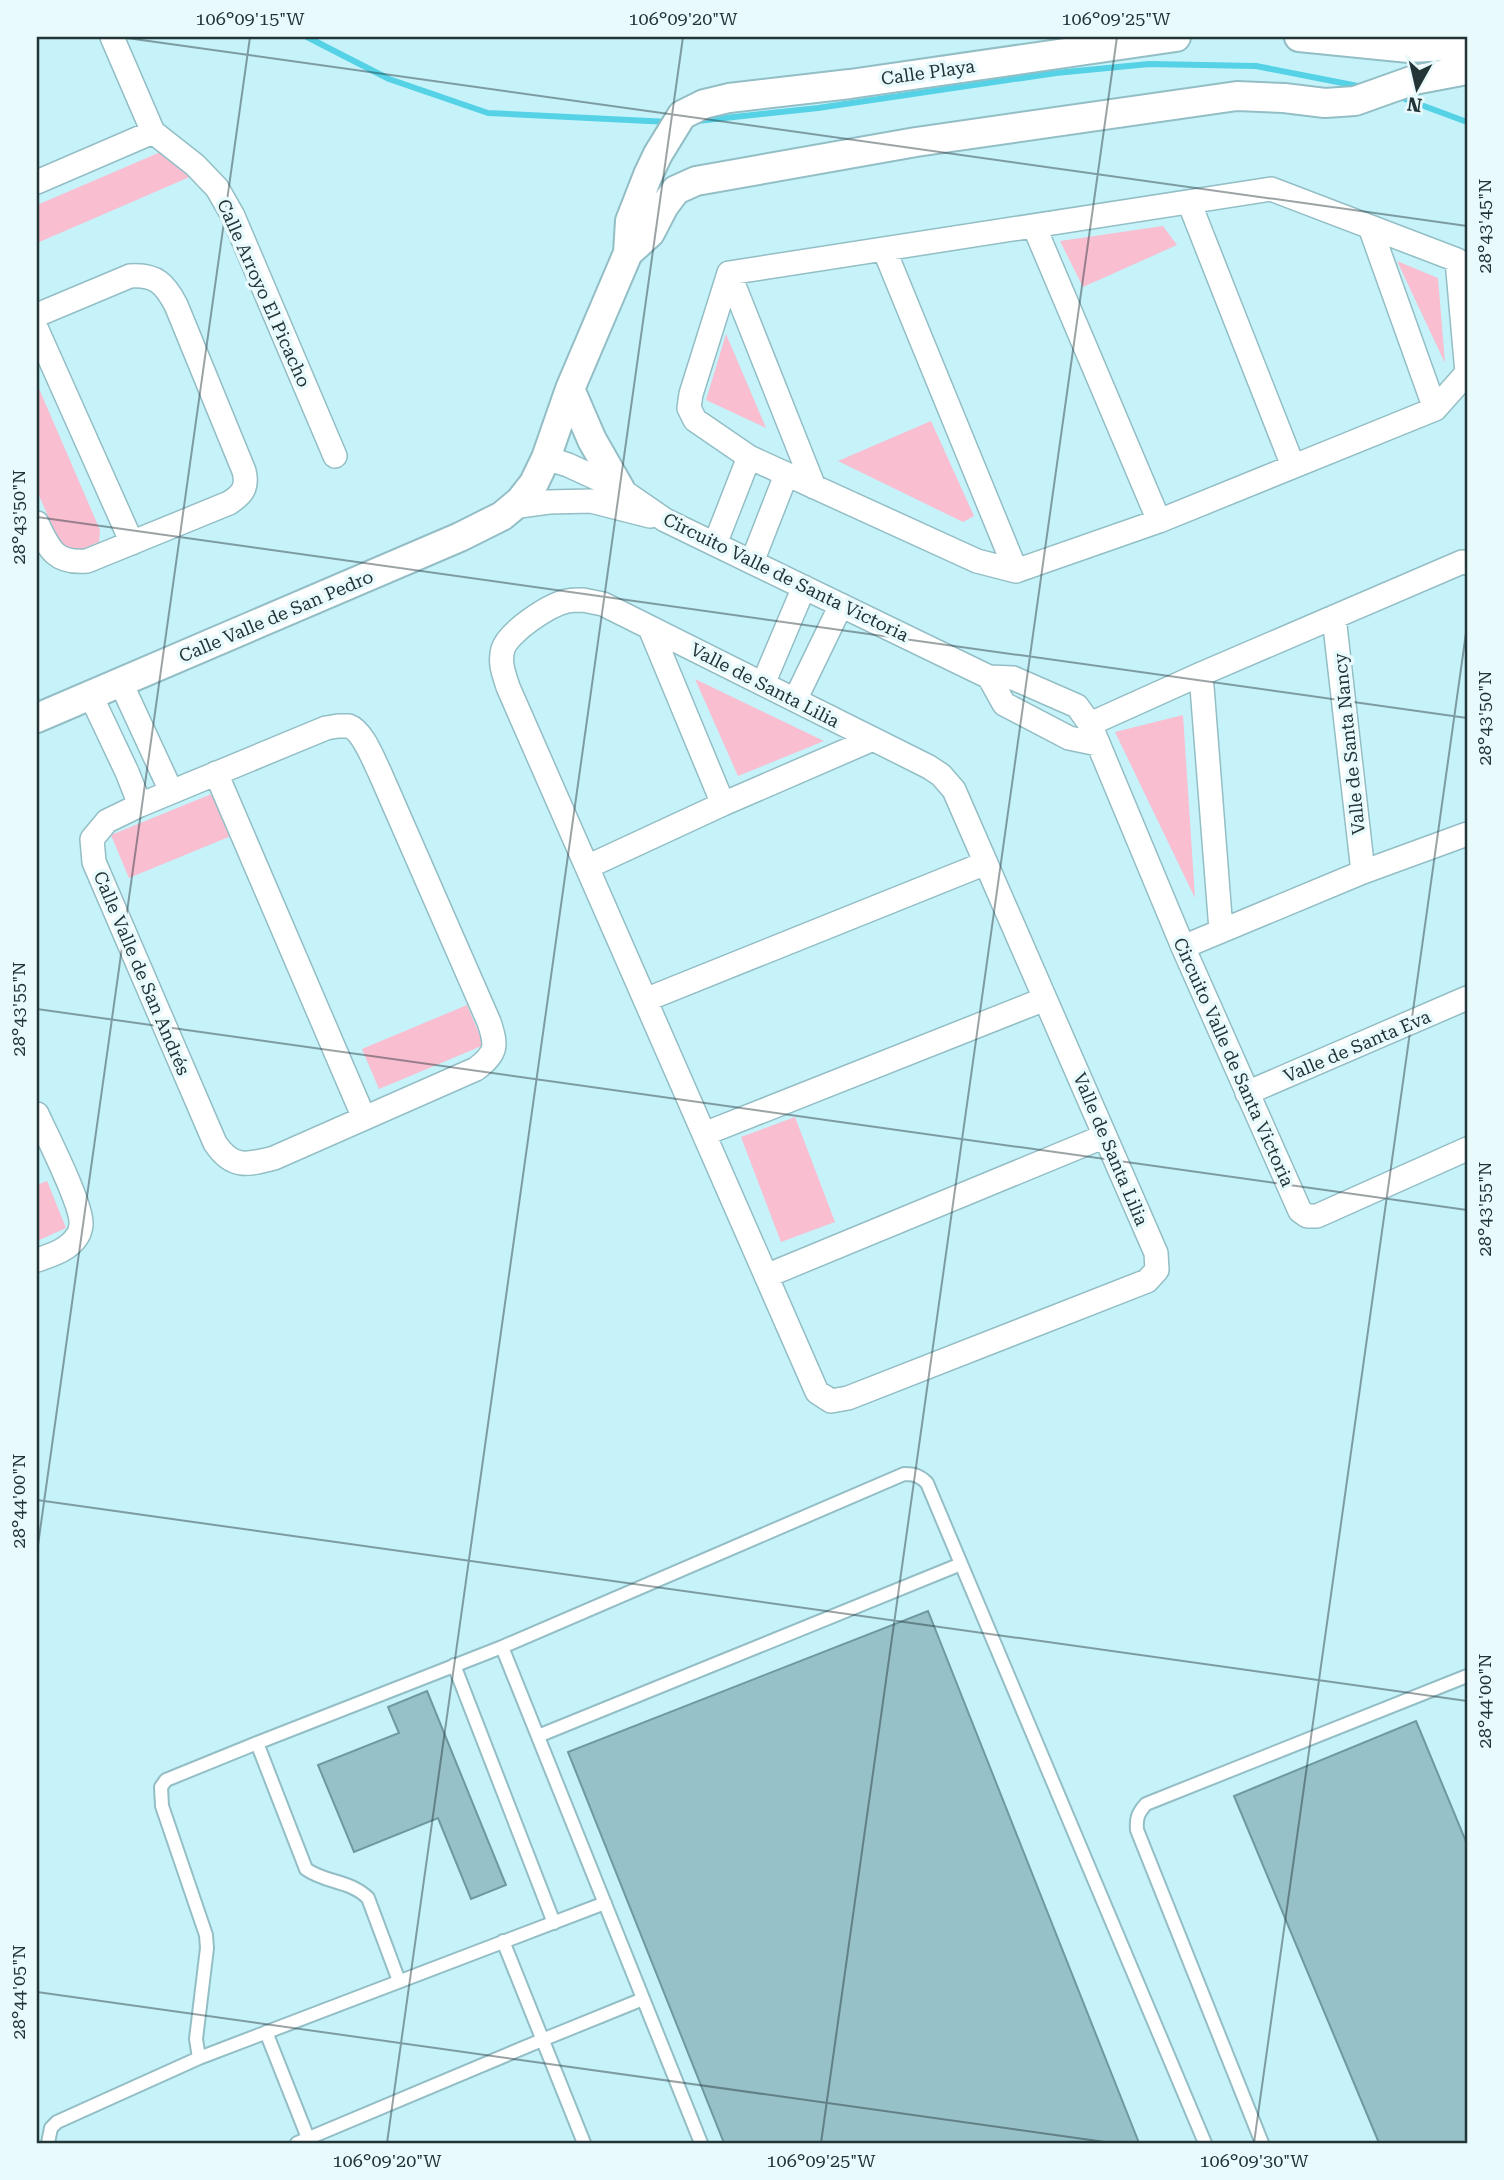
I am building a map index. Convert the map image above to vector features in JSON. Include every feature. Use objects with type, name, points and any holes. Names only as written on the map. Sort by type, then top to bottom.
[{"type":"street","name":"Calle Arroyo El Picacho","points":[[112,37],[153,132],[195,165],[223,197],[335,456]]},
{"type":"street","name":"Calle Playa","points":[[628,253],[630,220],[658,154],[682,115],[704,104],[729,98],[1176,37]]},
{"type":"street","points":[[1299,37],[1409,48],[1467,45]]},
{"type":"street","points":[[628,253],[650,233],[676,190],[696,181],[916,142],[1237,96],[1284,97],[1325,103],[1355,101],[1413,80],[1467,70]]},
{"type":"street","points":[[37,182],[153,132]]},
{"type":"street","points":[[1271,189],[1457,260],[1467,373],[1435,409],[1159,521],[1016,571],[977,561],[786,475],[749,457],[695,420],[689,408],[691,394],[729,273],[1271,189]]},
{"type":"street","points":[[1189,202],[1293,466]]},
{"type":"street","points":[[1034,226],[1159,521]]},
{"type":"street","points":[[1370,227],[1435,409]]},
{"type":"street","points":[[884,249],[1016,571]]},
{"type":"street","name":"Calle Valle de San Pedro","points":[[37,718],[460,537],[502,516],[520,501],[534,483],[546,458],[570,389],[628,253]]},
{"type":"street","points":[[729,273],[814,487]]},
{"type":"street","points":[[37,315],[130,276],[154,278],[169,292],[176,305],[244,471],[247,485],[244,491],[229,503],[87,561],[65,561],[48,547],[37,523]]},
{"type":"street","points":[[37,330],[132,543]]},
{"type":"street","points":[[570,389],[592,440],[621,489]]},
{"type":"street","points":[[715,544],[749,457]]},
{"type":"street","name":"Circuito Valle de Santa Victoria","points":[[546,458],[621,489],[665,520],[989,677],[1013,678],[1077,706],[1094,734],[1183,947],[1300,1211],[1307,1216],[1317,1216],[1467,1149]]},
{"type":"street","points":[[752,562],[786,475]]},
{"type":"street","name":"Calle Valle de San Pedro","points":[[512,507],[549,502],[591,501],[665,520]]},
{"type":"street","points":[[989,677],[1004,704],[1069,738],[1094,734],[1201,674],[1462,562],[1467,563]]},
{"type":"street","points":[[763,684],[804,587]]},
{"type":"street","name":"Valle de Santa Lilia","points":[[583,600],[603,604],[763,684],[941,775],[954,790],[1156,1253],[1157,1270],[1147,1281],[848,1398],[831,1401],[817,1392],[704,1135],[508,687],[501,667],[502,651],[506,641],[516,631],[552,606],[583,600]]},
{"type":"street","points":[[795,701],[841,605]]},
{"type":"street","name":"Valle de Santa Nancy","points":[[1334,617],[1363,872]]},
{"type":"street","points":[[650,628],[723,804]]},
{"type":"street","points":[[1201,674],[1221,930]]},
{"type":"street","points":[[121,683],[171,791]]},
{"type":"street","points":[[91,696],[140,805]]},
{"type":"street","name":"Calle Valle de San Andrés","points":[[349,726],[356,730],[365,741],[489,1022],[495,1045],[493,1054],[486,1061],[476,1069],[274,1158],[243,1164],[231,1161],[222,1153],[215,1143],[94,862],[92,839],[107,821],[171,791],[216,774],[326,728],[349,726]]},
{"type":"street","points":[[587,867],[873,739]]},
{"type":"street","points":[[216,774],[363,1118]]},
{"type":"street","points":[[1183,947],[1363,872],[1467,834]]},
{"type":"street","points":[[645,1000],[986,863]]},
{"type":"street","points":[[704,1135],[1045,999]]},
{"type":"street","name":"Valle de Santa Eva","points":[[1247,1093],[1467,999]]},
{"type":"street","points":[[37,1115],[78,1207],[82,1226],[71,1244],[37,1261]]},
{"type":"street","points":[[766,1276],[1105,1136]]},
{"type":"lane","points":[[199,2058],[196,2039],[207,1948],[206,1936],[162,1806],[160,1787],[166,1780],[502,1647],[904,1474],[920,1476],[927,1483],[1205,2143]]},
{"type":"lane","points":[[538,1736],[961,1564]]},
{"type":"lane","points":[[502,1647],[701,2143]]},
{"type":"lane","points":[[454,1665],[554,1923]]},
{"type":"lane","points":[[1262,2143],[1137,1830],[1139,1812],[1146,1804],[1467,1676]]},
{"type":"lane","points":[[257,1743],[306,1869],[314,1875],[350,1885],[368,1898],[399,1981]]},
{"type":"lane","points":[[48,2143],[51,2128],[57,2122],[199,2058],[605,1903]]},
{"type":"lane","points":[[503,1941],[583,2143]]},
{"type":"lane","points":[[266,2032],[305,2142],[643,1999]]},
{"type":"shaded area","points":[[184,142],[192,176],[37,243],[37,205]]},
{"type":"shaded area","points":[[1163,226],[1177,245],[1083,287],[1060,241]]},
{"type":"shaded area","points":[[1397,261],[1438,278],[1445,363]]},
{"type":"shaded area","points":[[726,334],[766,428],[706,400]]},
{"type":"shaded area","points":[[37,384],[100,530],[99,542],[73,553],[62,548],[37,491]]},
{"type":"shaded area","points":[[931,421],[974,516],[963,522],[838,461]]},
{"type":"shaded area","points":[[695,679],[824,741],[738,776]]},
{"type":"shaded area","points":[[1183,715],[1195,898],[1115,732]]},
{"type":"shaded area","points":[[214,793],[231,836],[129,878],[111,835]]},
{"type":"shaded area","points":[[467,1005],[484,1045],[379,1089],[362,1049]]},
{"type":"shaded area","points":[[795,1117],[835,1222],[781,1242],[741,1137]]},
{"type":"shaded area","points":[[47,1181],[66,1228],[37,1241],[37,1185]]},
{"type":"building","points":[[928,1611],[1139,2143],[724,2143],[568,1752]]},
{"type":"building","points":[[427,1691],[506,1885],[471,1899],[438,1818],[354,1852],[318,1765],[399,1733],[388,1707]]},
{"type":"building","points":[[1416,1721],[1467,1844],[1467,2143],[1379,2143],[1234,1796]]},
{"type":"waterway","points":[[307,37],[389,79],[488,113],[669,122]]},
{"type":"waterway","points":[[697,121],[818,108],[1056,73],[1149,64],[1256,66],[1363,87]]},
{"type":"waterway","points":[[1397,96],[1467,122]]}]
